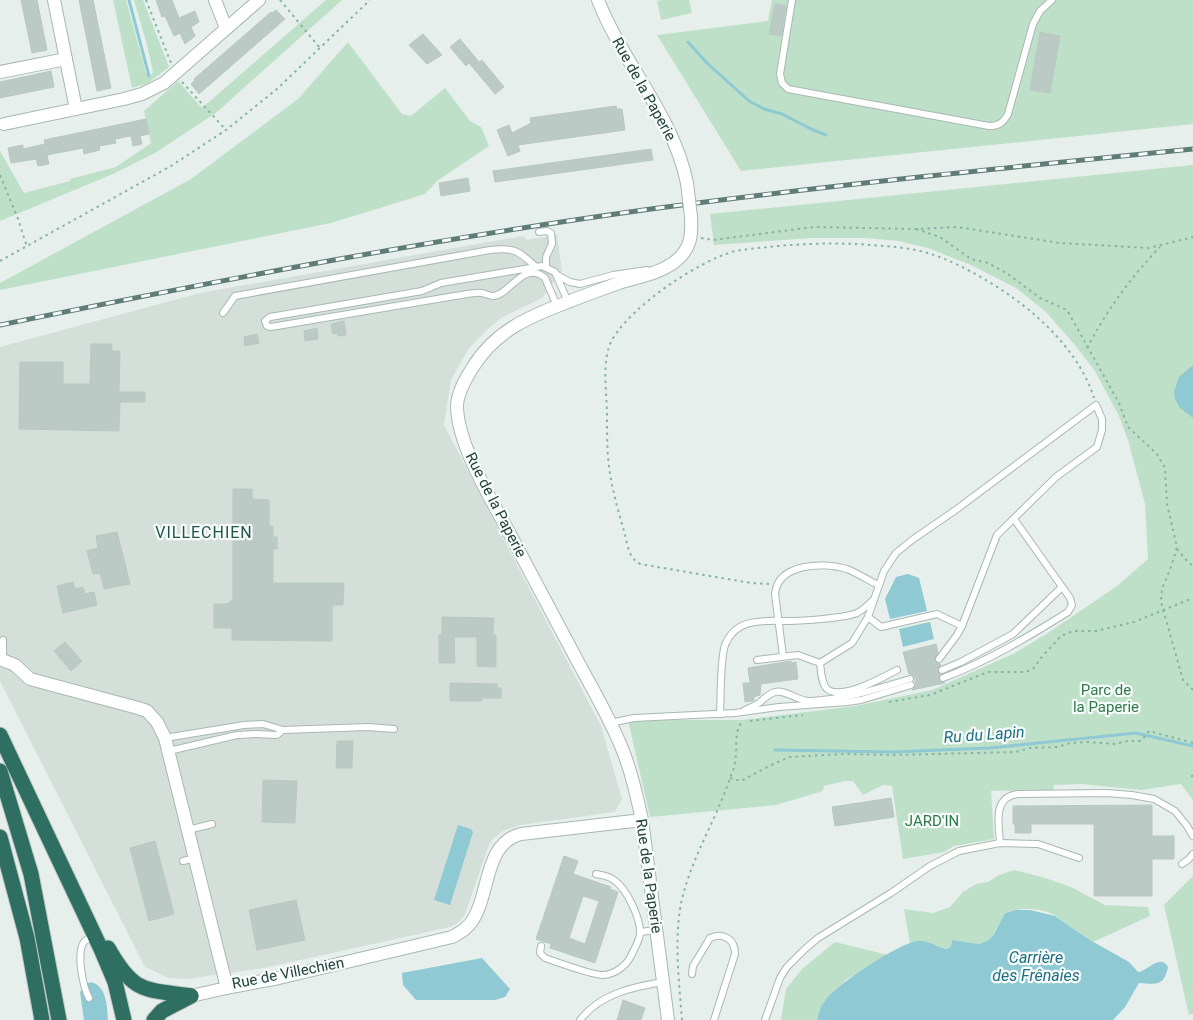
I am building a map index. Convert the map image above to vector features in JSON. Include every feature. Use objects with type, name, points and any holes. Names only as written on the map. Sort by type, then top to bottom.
[{"type":"highway","points":[[0,734],[115,982],[124,1020]]},
{"type":"highway","points":[[0,771],[31,874],[59,1020]]},
{"type":"highway","points":[[0,837],[27,938],[42,1020]]},
{"type":"highway","points":[[93,934],[105,942],[125,975],[140,987],[156,992],[191,996]]},
{"type":"highway","points":[[154,1020],[162,1011],[191,996]]},
{"type":"street","points":[[54,0],[76,109]]},
{"type":"street","points":[[215,0],[226,28]]},
{"type":"street","points":[[4,124],[142,94],[164,83],[259,0]]},
{"type":"street","name":"Rue de la Paperie","points":[[598,0],[616,40],[653,99],[671,133],[683,167],[686,184],[691,236],[689,244],[681,256],[666,268],[562,304],[534,315],[514,326],[486,348],[480,356],[465,382],[458,402],[458,413],[476,471],[610,723],[628,765],[642,820],[668,1020]]},
{"type":"street","points":[[0,72],[66,59]]},
{"type":"street","name":"Rue de Villechien","points":[[2,659],[15,665],[30,679],[147,712],[157,722],[166,738],[188,830],[189,860],[227,988],[279,978],[452,937],[466,928],[475,915],[497,851],[509,838],[521,834],[642,820]]},
{"type":"street","points":[[191,996],[227,988]]},
{"type":"lane","points":[[792,0],[781,67],[780,79],[784,87],[989,126],[1004,122],[1008,114],[1033,24],[1040,10],[1052,0]]},
{"type":"lane","points":[[539,232],[547,231],[551,234],[552,244],[546,257],[546,267]]},
{"type":"lane","points":[[223,313],[235,296],[502,248],[515,250],[536,267]]},
{"type":"lane","points":[[562,304],[545,278],[542,275],[533,273],[521,276],[512,282],[502,293],[495,296],[476,293],[271,326],[267,326],[265,323],[266,318],[270,317],[422,290],[441,283],[536,267],[546,267],[570,282],[580,284],[613,275],[666,268]]},
{"type":"lane","points":[[557,275],[562,304]]},
{"type":"lane","points":[[757,660],[798,655],[820,662],[852,643],[868,617],[878,585],[896,553],[1096,405],[1102,419],[1102,430],[1097,447],[1056,477],[997,535],[962,626],[939,659]]},
{"type":"lane","points":[[1014,519],[1062,587],[1072,602],[1068,612],[1014,646],[967,669],[943,674],[960,662],[1013,634],[1062,587]]},
{"type":"lane","points":[[783,656],[775,594],[777,584],[788,573],[818,564],[846,569],[878,585]]},
{"type":"lane","points":[[720,714],[723,652],[731,635],[740,626],[752,621],[849,615],[862,610],[872,600]]},
{"type":"lane","points":[[868,617],[881,626],[937,614],[962,626]]},
{"type":"lane","points":[[2,659],[3,640]]},
{"type":"lane","points":[[820,662],[824,684],[828,690],[835,692],[856,690],[897,670]]},
{"type":"lane","points":[[610,723],[634,718],[737,713],[861,700],[910,682],[853,696],[810,701],[798,699],[782,692],[773,692],[754,706],[737,713]]},
{"type":"lane","points":[[785,707],[787,694]]},
{"type":"lane","points":[[166,738],[244,725],[263,724],[283,730],[394,728]]},
{"type":"lane","points":[[169,751],[237,735],[277,735],[283,730]]},
{"type":"lane","points":[[1000,843],[998,808],[1005,798],[1018,794],[1106,793],[1154,799],[1175,811],[1188,826],[1193,836]]},
{"type":"lane","points":[[188,830],[212,824]]},
{"type":"lane","points":[[765,1020],[780,978],[786,967],[812,943],[930,866],[959,850],[1000,843],[1038,844],[1079,858]]},
{"type":"lane","points":[[1182,864],[1193,854]]},
{"type":"lane","points":[[541,946],[540,953],[545,958],[601,975],[613,972],[625,965],[640,932],[636,914],[620,885],[608,876],[596,874]]},
{"type":"lane","points":[[640,932],[656,930]]},
{"type":"lane","points":[[89,998],[83,980],[81,949],[85,940],[93,934]]},
{"type":"lane","points":[[692,974],[693,966],[710,938],[719,935],[732,941],[735,954],[714,1020]]},
{"type":"lane","points":[[580,1020],[590,1008],[615,994],[636,986],[663,982]]},
{"type":"path","points":[[146,0],[175,74],[226,130]]},
{"type":"path","points":[[280,0],[321,48]]},
{"type":"path","points":[[0,262],[171,166],[226,130],[277,89],[370,0]]},
{"type":"path","points":[[0,175],[27,247]]},
{"type":"path","points":[[699,237],[713,240],[814,227],[916,229],[957,227],[1060,243],[1150,248],[1193,237]]},
{"type":"path","points":[[916,229],[940,236],[971,259],[988,263],[1008,274],[1040,298],[1067,310],[1119,403],[1128,426],[1157,454],[1165,468],[1167,504],[1177,549],[1161,596],[1183,680],[1193,690]]},
{"type":"path","points":[[777,584],[751,583],[640,564],[634,561],[630,553],[618,511],[608,458],[606,432],[605,392],[608,354],[611,342],[625,321],[640,307],[693,270],[723,254],[735,250],[816,243],[848,242],[907,248],[933,254],[995,286],[1027,308],[1054,332],[1084,372],[1090,384],[1096,405]]},
{"type":"path","points":[[1087,348],[1118,296],[1161,246]]},
{"type":"path","points":[[1177,549],[1193,566]]},
{"type":"path","points":[[888,702],[930,695],[988,672],[1026,672],[1034,668],[1061,636],[1073,631],[1096,631],[1134,622],[1193,598]]},
{"type":"path","points":[[682,1020],[678,925],[682,896],[736,761],[738,729],[743,721],[803,715]]},
{"type":"path","points":[[730,778],[741,781],[790,757],[844,754],[894,755],[1016,752],[1030,748],[1057,747],[1070,743],[1116,744],[1128,741],[1141,741],[1149,731],[1193,743]]},
{"type":"shaded area","points":[[557,235],[562,271],[542,298],[501,318],[469,348],[451,380],[444,425],[601,726],[622,799],[615,812],[520,825],[503,831],[489,845],[465,914],[458,923],[450,927],[264,968],[187,979],[168,978],[145,967],[0,681],[0,347],[200,293],[524,236],[526,240]]},
{"type":"green space","points":[[113,0],[126,0],[146,73],[150,77],[153,72],[134,0],[143,0],[169,67],[148,83],[132,88]]},
{"type":"green space","points":[[326,0],[342,0],[217,112],[155,153],[113,174],[0,221],[0,151],[24,193],[116,167],[151,143],[144,111],[178,81],[202,108]]},
{"type":"green space","points":[[689,0],[692,13],[661,20],[657,1]]},
{"type":"green space","points":[[772,0],[1193,0],[1193,124],[741,171],[657,35],[768,21]]},
{"type":"green space","points":[[348,42],[402,114],[411,116],[445,88],[470,121],[481,127],[489,146],[437,181],[425,194],[331,223],[0,290],[0,283],[191,179],[298,99]]},
{"type":"green space","name":"Parc de la Paperie","points":[[1193,165],[1193,800],[1181,784],[1141,790],[1081,784],[1054,785],[1053,790],[991,791],[994,839],[954,846],[944,852],[903,859],[892,786],[883,785],[863,795],[853,781],[844,781],[824,786],[823,791],[776,805],[650,817],[628,720],[742,720],[855,706],[932,690],[1013,654],[1048,633],[1117,586],[1148,559],[1145,504],[1128,440],[1119,416],[1095,371],[1074,344],[1046,312],[1016,288],[973,266],[928,248],[898,241],[866,238],[811,238],[714,245],[710,214]]},
{"type":"green space","points":[[1014,870],[1071,887],[1105,905],[1148,907],[1150,916],[1093,942],[1054,915],[1023,909],[1005,913],[992,937],[979,944],[952,940],[951,946],[947,949],[918,941],[910,944],[904,909],[933,913],[950,907],[963,892],[976,884],[988,882],[999,875]]},
{"type":"green space","points":[[1193,876],[1193,1014],[1189,1015],[1164,905]]},
{"type":"green space","points":[[835,942],[888,955],[847,979],[824,1001],[817,1020],[781,1020],[786,989],[802,969]]},
{"type":"water","points":[[1193,365],[1193,418],[1180,408],[1175,399],[1174,392],[1179,377]]},
{"type":"water","points":[[908,574],[919,578],[927,611],[890,619],[885,599],[896,577]]},
{"type":"water","points":[[930,622],[934,639],[903,647],[899,629]]},
{"type":"water","points":[[458,825],[471,829],[473,832],[450,905],[434,900]]},
{"type":"water","name":"Carrière des Frênaies","points":[[1015,910],[1030,910],[1055,916],[1088,939],[1129,962],[1138,972],[1158,962],[1165,963],[1168,967],[1164,978],[1158,983],[1139,983],[1125,1007],[1113,1020],[817,1020],[824,1002],[840,986],[896,949],[917,941],[947,949],[951,946],[952,940],[979,944],[993,936],[1005,913]]},
{"type":"water","points":[[482,958],[510,989],[505,997],[495,1000],[416,1000],[403,985],[402,973]]},
{"type":"water","points":[[91,982],[96,984],[103,992],[108,1020],[84,1020],[80,992],[86,984]]},
{"type":"building","points":[[21,0],[37,0],[47,50],[32,53]]},
{"type":"building","points":[[79,0],[93,0],[111,88],[97,91]]},
{"type":"building","points":[[156,0],[172,0],[179,18],[195,11],[199,22],[191,27],[195,36],[185,44],[180,33],[174,36],[165,16],[162,17]]},
{"type":"building","points":[[775,4],[786,6],[781,36],[769,34]]},
{"type":"building","points":[[276,10],[285,19],[199,94],[191,84],[194,79],[271,12]]},
{"type":"building","points":[[1040,32],[1060,36],[1050,93],[1030,90]]},
{"type":"building","points":[[423,34],[442,55],[427,64],[409,45]]},
{"type":"building","points":[[460,39],[479,62],[482,60],[504,87],[495,94],[469,63],[466,66],[450,47]]},
{"type":"building","points":[[51,71],[54,87],[0,98],[0,82]]},
{"type":"building","points":[[616,106],[617,109],[622,109],[625,130],[518,145],[520,151],[508,156],[497,130],[509,125],[512,133],[531,123],[530,118]]},
{"type":"building","points":[[146,119],[149,134],[140,136],[142,144],[133,146],[131,136],[115,139],[116,143],[99,146],[100,150],[84,154],[83,148],[47,155],[49,164],[38,166],[36,159],[11,163],[8,148],[23,145],[23,149],[45,144],[44,140]]},
{"type":"building","points":[[651,149],[653,160],[495,182],[493,171]]},
{"type":"building","points":[[468,178],[470,191],[441,196],[439,183]]},
{"type":"building","points":[[344,321],[346,335],[338,336],[337,333],[333,334],[331,324]]},
{"type":"building","points":[[317,328],[318,339],[305,341],[304,331]]},
{"type":"building","points":[[257,334],[259,343],[245,346],[244,337]]},
{"type":"building","points":[[91,344],[112,344],[112,351],[120,351],[119,392],[145,392],[145,402],[120,402],[119,431],[19,429],[20,362],[63,362],[63,384],[90,384]]},
{"type":"building","points":[[233,489],[252,489],[252,499],[269,500],[269,526],[273,526],[273,537],[277,537],[277,549],[273,549],[273,583],[344,583],[343,605],[332,605],[332,641],[232,640],[232,628],[214,628],[214,604],[228,604],[233,599]]},
{"type":"building","points":[[117,532],[130,584],[104,589],[100,573],[93,574],[87,551],[98,548],[96,536]]},
{"type":"building","points":[[73,582],[75,589],[83,587],[85,594],[94,592],[97,605],[63,613],[57,586]]},
{"type":"building","points":[[442,617],[494,618],[493,635],[496,635],[496,667],[477,666],[477,637],[454,637],[455,663],[439,663],[439,635],[442,635]]},
{"type":"building","points":[[65,642],[82,661],[71,671],[54,651]]},
{"type":"building","points":[[936,644],[938,653],[934,660],[941,665],[937,669],[940,674],[938,679],[940,682],[945,683],[912,690],[916,686],[915,678],[909,674],[903,652]]},
{"type":"building","points":[[791,661],[791,663],[796,662],[798,679],[761,684],[760,695],[754,697],[752,701],[745,702],[743,683],[750,683],[748,668]]},
{"type":"building","points":[[450,683],[497,684],[497,688],[501,688],[501,698],[482,698],[482,701],[450,701]]},
{"type":"building","points":[[337,741],[353,741],[352,768],[336,768]]},
{"type":"building","points":[[263,780],[297,781],[295,823],[262,822]]},
{"type":"building","points":[[891,798],[894,817],[835,826],[832,807]]},
{"type":"building","points":[[1152,805],[1152,836],[1174,836],[1174,859],[1152,859],[1152,896],[1094,896],[1094,824],[1031,824],[1031,833],[1015,833],[1015,824],[1013,824],[1013,806]]},
{"type":"building","points":[[155,841],[174,914],[149,921],[130,848]]},
{"type":"building","points":[[564,856],[578,861],[573,874],[611,887],[610,889],[618,892],[595,963],[550,948],[551,944],[536,939]],"holes":[[[583,896],[599,901],[585,944],[569,938]]]},
{"type":"building","points":[[296,900],[305,940],[257,950],[249,910]]},
{"type":"building","points":[[623,1000],[645,1008],[641,1020],[617,1020]]},
{"type":"waterway","points":[[129,0],[149,76]]},
{"type":"waterway","points":[[688,42],[707,63],[749,101],[826,135]]},
{"type":"waterway","name":"Ru du Lapin","points":[[775,750],[893,752],[990,748],[1136,733],[1193,746]]},
{"type":"railway","points":[[0,325],[406,247],[569,221],[719,200],[854,184],[1193,149]]},
{"type":"district","name":"VILLECHIEN","points":[[204,532]]},
{"type":"park label","name":"JARD'IN","points":[[932,821]]}]
